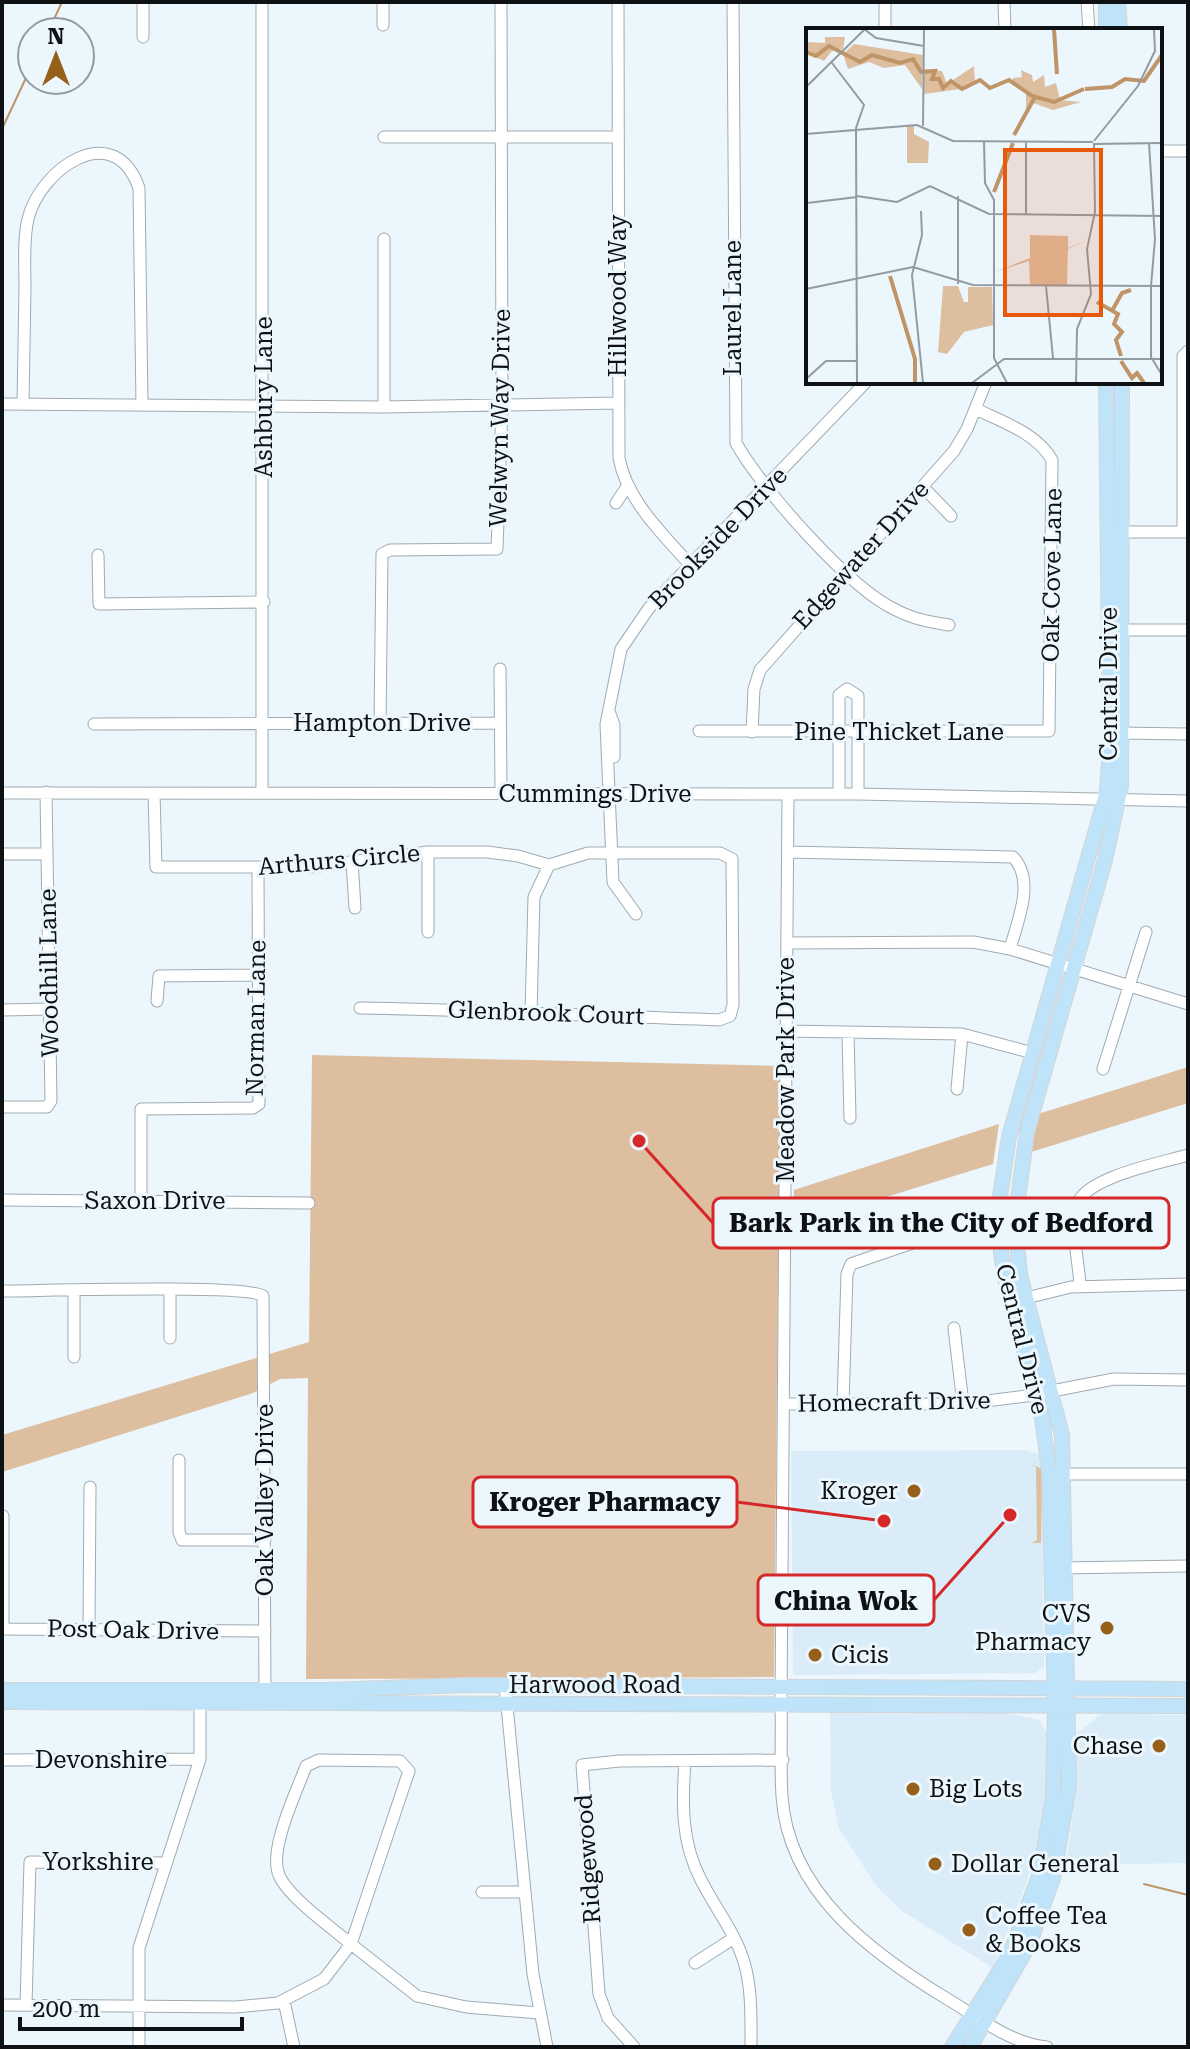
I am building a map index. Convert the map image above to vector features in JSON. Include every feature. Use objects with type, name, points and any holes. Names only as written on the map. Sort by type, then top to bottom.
[{"type":"main road","points":[[1106,2],[1106,28]]},
{"type":"main road","points":[[1118,2],[1120,28]]},
{"type":"main road","name":"Central Drive","points":[[1106,384],[1116,532]]},
{"type":"main road","name":"Central Drive","points":[[970,2047],[979,2018],[1024,1938],[1054,1875],[1056,1822],[1069,1785],[1062,1705],[1065,1474],[1052,1391],[1016,1249],[1015,1221],[1027,1132],[1112,801],[1122,384]]},
{"type":"main road","name":"Central Drive","points":[[1062,1688],[1050,1568],[1049,1470],[1035,1394],[1006,1283],[999,1220],[1007,1142],[1033,1053],[1067,969]]},
{"type":"main road","name":"Harwood Road","points":[[265,1697],[505,1685],[1188,1689]]},
{"type":"main road","points":[[912,1686],[913,1704]]},
{"type":"main road","name":"Harwood Road","points":[[2,1690],[200,1697]]},
{"type":"main road","name":"Harwood Road","points":[[2,1702],[265,1697],[508,1704],[1188,1706]]},
{"type":"main road","name":"Central Drive","points":[[952,2047],[979,2018]]},
{"type":"street","points":[[143,2],[143,37]]},
{"type":"street","name":"Ashbury Lane","points":[[262,2],[262,793]]},
{"type":"street","points":[[383,2],[383,25]]},
{"type":"street","name":"Welwyn Way Drive","points":[[380,723],[382,554],[390,550],[497,549],[502,405],[501,2]]},
{"type":"street","name":"Hillwood Way","points":[[618,2],[619,458],[628,485],[641,506],[691,566]]},
{"type":"street","name":"Laurel Lane","points":[[733,2],[734,437],[741,452],[768,486],[847,573],[896,610],[949,625]]},
{"type":"street","points":[[885,2],[885,28]]},
{"type":"street","points":[[1004,2],[1005,28]]},
{"type":"street","points":[[1087,2],[1089,28]]},
{"type":"street","points":[[384,137],[618,137]]},
{"type":"street","points":[[1162,151],[1188,151]]},
{"type":"street","points":[[23,404],[28,218],[47,185],[78,157],[101,153],[122,161],[135,176],[141,204],[142,405]]},
{"type":"street","points":[[384,239],[384,407]]},
{"type":"street","points":[[1116,532],[1185,532],[1185,353]]},
{"type":"street","name":"Brookside Drive","points":[[636,914],[613,882],[609,853],[606,724],[621,649],[649,608],[864,384]]},
{"type":"street","name":"Edgewater Drive","points":[[752,732],[754,689],[760,670],[783,640],[847,573],[961,442],[985,384]]},
{"type":"street","points":[[2,404],[384,407],[618,403]]},
{"type":"street","name":"Oak Cove Lane","points":[[976,409],[1024,433],[1046,450],[1052,460],[1050,726],[1046,733]]},
{"type":"street","points":[[616,503],[628,485]]},
{"type":"street","points":[[923,487],[951,516]]},
{"type":"street","points":[[98,555],[99,604],[264,602]]},
{"type":"street","points":[[1116,630],[1188,630]]},
{"type":"street","points":[[500,669],[501,793]]},
{"type":"street","points":[[839,794],[839,695],[847,689],[858,696],[858,794]]},
{"type":"street","name":"Hampton Drive","points":[[94,724],[500,723]]},
{"type":"street","name":"Pine Thicket Lane","points":[[699,731],[1046,733]]},
{"type":"street","points":[[1116,733],[1188,734]]},
{"type":"street","name":"Woodhill Lane","points":[[2,1107],[49,1105],[46,792]]},
{"type":"street","name":"Cummings Drive","points":[[2,793],[858,794],[1188,801]]},
{"type":"street","name":"Arthurs Circle","points":[[154,793],[156,867],[311,867],[428,852],[503,854],[549,865]]},
{"type":"street","name":"Meadow Park Drive","points":[[788,795],[782,1797],[792,1840],[808,1873],[833,1911],[858,1938],[979,2018],[1028,2043],[1047,2047]]},
{"type":"street","points":[[428,852],[428,932]]},
{"type":"street","points":[[788,852],[1013,857],[1020,865],[1024,881],[1010,949]]},
{"type":"street","points":[[531,1013],[534,897],[549,865],[579,854],[609,853]]},
{"type":"street","name":"Glenbrook Court","points":[[360,1008],[719,1020],[730,1016],[732,859],[720,853],[609,853]]},
{"type":"street","points":[[2,854],[46,854]]},
{"type":"street","points":[[352,861],[355,908]]},
{"type":"street","name":"Norman Lane","points":[[141,1200],[141,1109],[253,1108],[259,1104],[258,868]]},
{"type":"street","points":[[1103,1069],[1146,932]]},
{"type":"street","points":[[787,943],[973,942],[1010,949],[1188,1004]]},
{"type":"street","points":[[157,1001],[159,976],[259,975]]},
{"type":"street","points":[[2,1010],[50,1009]]},
{"type":"street","points":[[786,1031],[962,1034],[1033,1053]]},
{"type":"street","points":[[848,1034],[850,1118]]},
{"type":"street","points":[[957,1089],[962,1034]]},
{"type":"street","points":[[1080,1286],[1075,1215],[1081,1196],[1098,1182],[1188,1155]]},
{"type":"street","name":"Saxon Drive","points":[[2,1200],[309,1203]]},
{"type":"street","points":[[843,1404],[847,1274],[851,1264],[962,1226],[999,1220],[1015,1221]]},
{"type":"street","points":[[1026,1298],[1080,1286],[1188,1284]]},
{"type":"street","points":[[2,1291],[170,1291],[170,1338]]},
{"type":"street","points":[[74,1291],[74,1357]]},
{"type":"street","name":"Oak Valley Drive","points":[[170,1291],[256,1292],[263,1296],[265,1697]]},
{"type":"street","points":[[954,1328],[963,1404]]},
{"type":"street","name":"Homecraft Drive","points":[[784,1404],[963,1404],[1114,1379],[1188,1380]]},
{"type":"street","points":[[179,1460],[179,1532],[182,1540],[265,1540]]},
{"type":"street","points":[[1065,1474],[1188,1474]]},
{"type":"street","points":[[89,1630],[90,1487]]},
{"type":"street","points":[[2,1629],[3,1516]]},
{"type":"street","points":[[1050,1568],[1188,1566]]},
{"type":"street","name":"Post Oak Drive","points":[[2,1629],[265,1631]]},
{"type":"street","points":[[505,1685],[539,2013],[547,2047]]},
{"type":"street","points":[[139,2047],[139,1948],[200,1759],[200,1697]]},
{"type":"street","name":"Devonshire","points":[[2,1760],[200,1759]]},
{"type":"street","points":[[2,2005],[236,2007],[284,2001],[324,1979],[351,1944],[409,1777],[406,1765],[400,1761],[319,1760],[309,1763],[277,1850],[281,1879],[351,1944],[417,1996],[466,2007],[539,2013]]},
{"type":"street","name":"Ridgewood","points":[[634,2047],[608,2018],[599,1994],[582,1765],[619,1761],[783,1760]]},
{"type":"street","points":[[685,1761],[682,1805],[687,1843],[700,1879],[734,1938],[747,1974],[751,2047]]},
{"type":"street","name":"Yorkshire","points":[[26,2005],[30,1862],[166,1863]]},
{"type":"street","points":[[482,1892],[525,1892]]},
{"type":"street","points":[[695,1963],[734,1938]]},
{"type":"street","points":[[284,2001],[294,2047]]},
{"type":"shaded area","points":[[312,1055],[780,1066],[774,1677],[306,1679],[308,1378],[280,1379],[253,1393],[2,1472],[2,1435],[309,1342]]},
{"type":"shaded area","points":[[1188,1067],[1188,1103],[1028,1153],[1038,1114]]},
{"type":"shaded area","points":[[999,1124],[993,1164],[792,1226],[794,1190]]},
{"type":"shaded area","points":[[1023,1450],[1039,1454],[1042,1469],[1044,1666],[1035,1673],[793,1675],[791,1451]]},
{"type":"shaded area","points":[[1031,1464],[1042,1469],[1041,1543],[1031,1543],[1037,1540],[1036,1467]]},
{"type":"shaded area","points":[[830,1712],[1000,1712],[1039,1720],[1048,1735],[1045,1806],[1027,1881],[993,1968],[902,1911],[878,1888],[839,1829],[831,1790]]},
{"type":"shaded area","points":[[1101,1714],[1188,1715],[1188,1863],[1066,1865],[1073,1813],[1076,1734]]},
{"type":"waterway","points":[[55,16],[62,2]]},
{"type":"waterway","points":[[2,129],[17,96]]},
{"type":"waterway","points":[[1144,1884],[1188,1895]]},
{"type":"place","name":"Bark Park in the City of Bedford","points":[[639,1141]]},
{"type":"place","name":"Kroger","points":[[914,1491]]},
{"type":"place","name":"China Wok","points":[[1010,1515]]},
{"type":"place","name":"Kroger Pharmacy","points":[[884,1521]]},
{"type":"place","name":"CVS Pharmacy","points":[[1107,1628]]},
{"type":"place","name":"Cicis","points":[[815,1655]]},
{"type":"place","name":"Chase","points":[[1159,1746]]},
{"type":"place","name":"Big Lots","points":[[913,1789]]},
{"type":"place","name":"Dollar General","points":[[935,1864]]},
{"type":"place","name":"Coffee Tea & Books","points":[[969,1930]]}]
